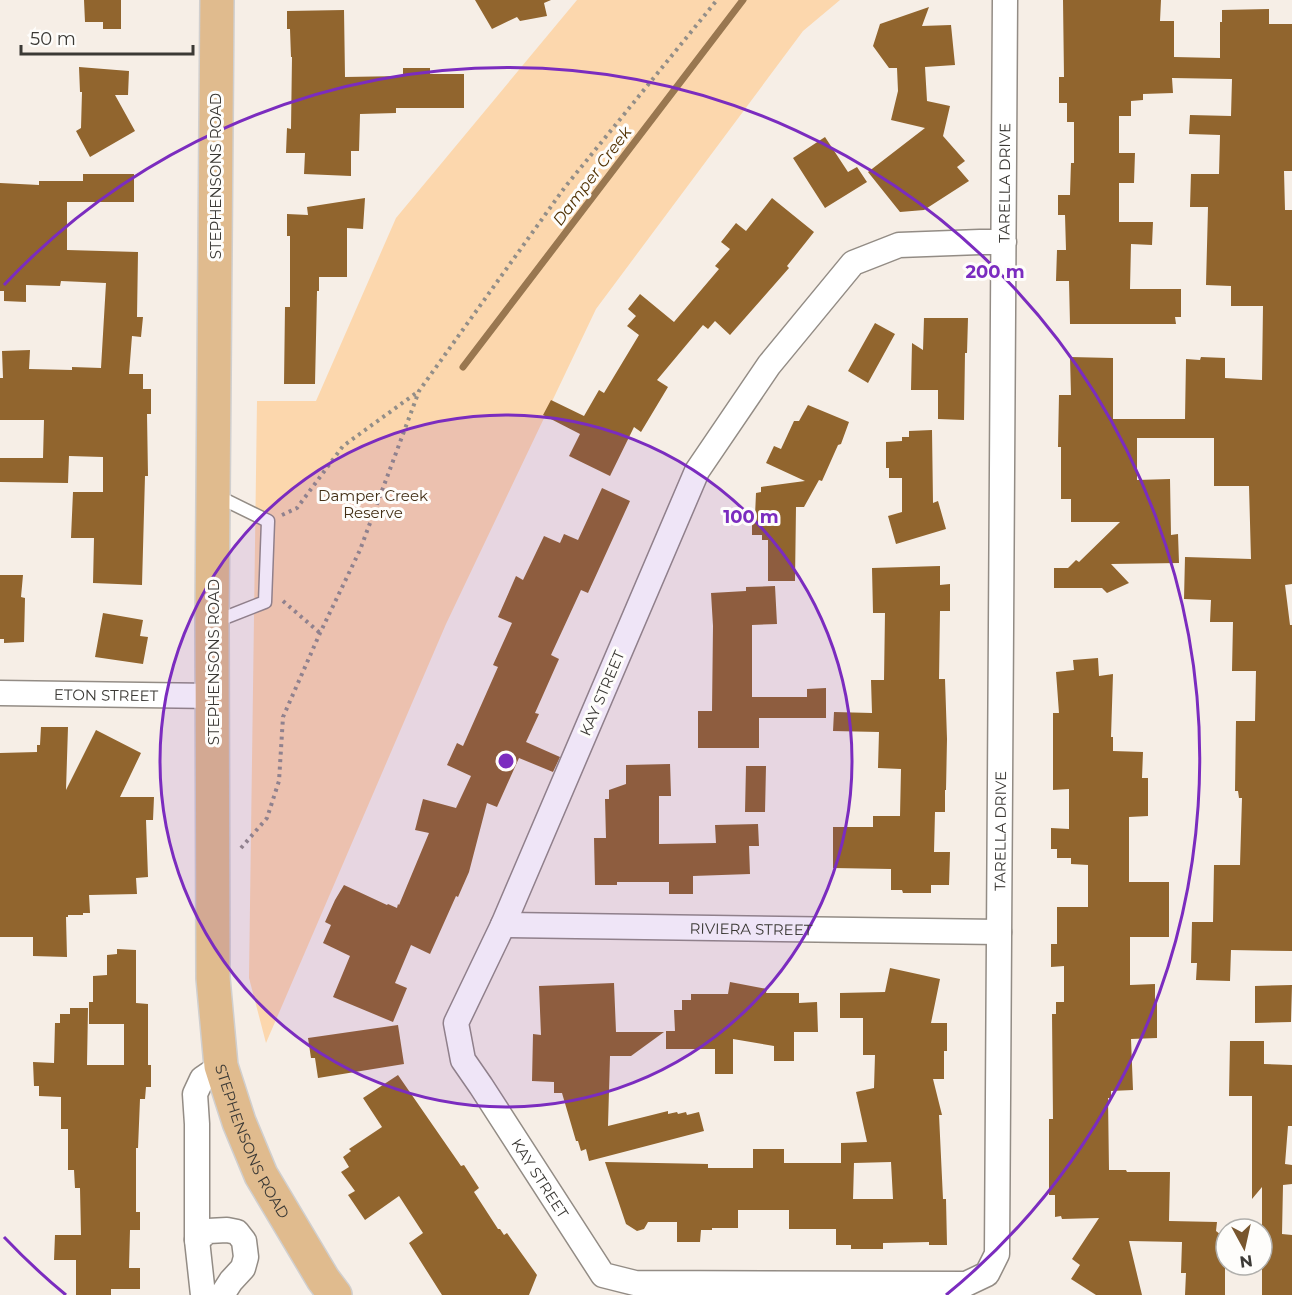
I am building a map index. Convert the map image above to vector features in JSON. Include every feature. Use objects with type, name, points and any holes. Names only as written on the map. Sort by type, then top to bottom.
[{"type":"main road","name":"STEPHENSONS ROAD","points":[[217,0],[212,623],[213,978],[221,1066],[240,1122],[261,1174],[334,1295]]},
{"type":"street","name":"TARELLA DRIVE","points":[[603,1275],[635,1283],[732,1289],[966,1284],[987,1274],[997,1254],[1005,0]]},
{"type":"street","name":"KAY STREET","points":[[603,1275],[463,1060],[456,1023],[503,925],[696,471],[769,365],[853,263],[899,245],[1004,242]]},
{"type":"street","name":"ETON STREET","points":[[0,693],[213,696]]},
{"type":"street","name":"RIVIERA STREET","points":[[503,925],[999,932]]},
{"type":"street","points":[[203,1295],[197,1240],[195,1094],[202,1079],[221,1066]]},
{"type":"street","points":[[197,1240],[208,1231],[227,1230],[237,1232],[244,1241],[246,1257],[243,1268],[222,1295]]},
{"type":"lane","points":[[212,623],[266,602],[268,521],[213,494]]},
{"type":"path","points":[[241,848],[267,819],[279,781],[283,717],[360,550],[419,391],[565,187],[717,0]]},
{"type":"path","points":[[268,521],[297,508],[343,446],[419,391]]},
{"type":"path","points":[[266,587],[320,633]]},
{"type":"green space","name":"Damper Creek Reserve","points":[[577,0],[840,0],[803,31],[596,309],[446,624],[266,1043],[249,978],[257,401],[316,401],[396,218]]},
{"type":"building","points":[[84,0],[121,0],[121,29],[103,29],[103,22],[85,22]]},
{"type":"building","points":[[475,0],[551,0],[544,3],[547,16],[520,21],[517,17],[492,29]]},
{"type":"building","points":[[1063,0],[1161,0],[1160,21],[1174,21],[1174,57],[1220,58],[1222,10],[1269,9],[1269,24],[1292,24],[1292,171],[1284,171],[1285,210],[1292,210],[1292,584],[1285,585],[1290,625],[1292,625],[1292,951],[1231,950],[1230,981],[1196,980],[1197,963],[1191,963],[1192,922],[1213,922],[1214,865],[1240,865],[1242,798],[1239,798],[1238,791],[1235,791],[1236,721],[1255,721],[1256,671],[1232,671],[1233,622],[1210,622],[1211,600],[1184,599],[1185,557],[1251,559],[1249,486],[1214,486],[1214,438],[1137,438],[1137,480],[1170,479],[1171,535],[1178,534],[1179,563],[1111,564],[1129,583],[1107,593],[1102,588],[1054,588],[1054,568],[1068,568],[1076,560],[1079,562],[1120,522],[1071,522],[1071,499],[1061,499],[1061,447],[1058,447],[1059,395],[1071,395],[1070,357],[1113,358],[1113,419],[1185,419],[1186,359],[1225,358],[1225,378],[1262,380],[1263,306],[1231,306],[1231,286],[1206,285],[1208,207],[1190,207],[1191,174],[1219,174],[1220,135],[1189,134],[1190,115],[1231,116],[1232,79],[1172,78],[1173,93],[1143,94],[1143,100],[1131,101],[1131,116],[1119,116],[1119,153],[1135,153],[1134,183],[1119,183],[1119,222],[1153,222],[1152,245],[1131,244],[1130,289],[1181,289],[1181,317],[1175,317],[1176,324],[1070,324],[1069,281],[1056,281],[1057,250],[1066,250],[1065,215],[1058,215],[1058,195],[1070,195],[1071,163],[1074,163],[1074,122],[1067,122],[1067,103],[1059,103],[1059,77],[1064,77]]},
{"type":"building","points":[[929,7],[922,26],[951,25],[955,65],[925,67],[927,101],[950,106],[943,136],[965,161],[957,167],[969,181],[924,210],[900,212],[868,172],[925,128],[891,120],[898,91],[897,68],[889,68],[873,46],[880,24]]},
{"type":"building","points":[[344,10],[345,77],[403,76],[403,68],[430,68],[430,74],[464,74],[464,108],[396,108],[396,113],[360,114],[359,151],[351,151],[351,176],[304,174],[305,153],[286,153],[287,128],[291,129],[292,57],[290,29],[287,29],[287,11]]},
{"type":"building","points":[[79,67],[129,71],[128,95],[115,95],[135,131],[90,157],[76,131],[81,128],[82,92],[80,92]]},
{"type":"building","points":[[825,137],[848,172],[857,167],[867,182],[825,208],[793,158]]},
{"type":"building","points":[[83,174],[134,174],[134,202],[67,202],[67,250],[138,252],[137,317],[143,317],[141,337],[132,336],[129,374],[143,374],[143,389],[151,389],[151,414],[147,414],[148,476],[145,476],[142,585],[93,583],[94,538],[71,538],[73,492],[103,492],[103,457],[69,456],[68,483],[0,482],[0,458],[43,458],[44,420],[0,420],[2,351],[30,350],[29,369],[101,368],[106,283],[61,281],[60,286],[26,285],[26,302],[4,301],[4,291],[0,291],[0,183],[39,185],[39,181],[83,181]]},
{"type":"building","points":[[365,198],[363,229],[347,228],[347,277],[319,277],[315,384],[284,384],[285,307],[290,307],[290,236],[287,236],[287,214],[308,215],[307,207]]},
{"type":"building","points":[[772,198],[814,232],[787,266],[789,268],[730,335],[715,321],[708,329],[703,325],[657,380],[668,387],[641,432],[634,427],[610,476],[569,456],[580,434],[543,415],[551,400],[584,416],[599,390],[604,393],[639,335],[627,326],[636,316],[628,309],[640,294],[674,322],[719,269],[715,266],[730,249],[721,242],[736,223],[746,231]]},
{"type":"building","points":[[924,318],[968,318],[964,420],[938,419],[938,390],[911,390],[912,343],[923,350]]},
{"type":"building","points":[[875,323],[895,334],[868,383],[848,371]]},
{"type":"building","points":[[808,405],[849,422],[841,444],[838,445],[822,481],[819,480],[804,507],[796,507],[795,581],[768,581],[768,540],[762,540],[762,535],[752,535],[752,516],[755,516],[756,493],[761,492],[761,487],[805,481],[766,463],[774,446],[781,449],[794,421],[799,421]]},
{"type":"building","points":[[932,430],[933,503],[938,501],[946,529],[896,544],[888,516],[902,512],[902,478],[889,478],[889,468],[886,468],[886,442],[902,441],[902,437],[909,437],[909,431]]},
{"type":"building","points":[[602,488],[630,501],[588,593],[581,590],[551,655],[559,659],[535,713],[539,714],[526,742],[560,757],[553,772],[519,758],[497,807],[487,803],[469,872],[430,954],[411,945],[395,983],[407,988],[393,1022],[333,997],[350,956],[323,943],[331,925],[325,922],[335,900],[344,885],[387,905],[397,908],[399,905],[429,833],[415,830],[423,799],[456,808],[471,776],[447,765],[457,743],[463,746],[498,667],[493,665],[512,623],[498,617],[516,576],[523,580],[544,536],[560,543],[564,534],[578,540]]},
{"type":"building","points":[[940,566],[940,585],[950,584],[950,611],[940,611],[939,679],[945,679],[946,790],[945,812],[935,812],[934,852],[950,852],[949,885],[931,885],[931,893],[903,893],[902,890],[891,890],[891,869],[833,868],[833,827],[873,827],[873,816],[900,816],[901,769],[878,768],[879,732],[833,731],[834,712],[872,713],[871,680],[884,680],[885,613],[873,613],[872,568]]},
{"type":"building","points":[[0,575],[23,575],[21,597],[25,598],[24,642],[4,643],[4,639],[0,639]]},
{"type":"building","points":[[775,586],[777,624],[752,625],[752,697],[807,697],[807,689],[826,688],[826,718],[759,718],[759,748],[698,748],[698,711],[712,711],[711,593],[746,591],[746,587]]},
{"type":"building","points":[[103,613],[143,620],[140,636],[148,637],[143,664],[95,657]]},
{"type":"building","points":[[1098,658],[1099,676],[1113,674],[1111,737],[1113,737],[1113,751],[1143,752],[1142,778],[1148,778],[1148,816],[1129,817],[1129,882],[1169,882],[1169,937],[1130,937],[1130,985],[1155,984],[1157,1038],[1131,1039],[1133,1090],[1111,1091],[1111,1098],[1108,1098],[1109,1170],[1170,1172],[1169,1221],[1214,1222],[1214,1277],[1225,1277],[1225,1295],[1185,1295],[1186,1273],[1181,1273],[1182,1242],[1129,1241],[1142,1295],[1096,1295],[1071,1279],[1080,1265],[1072,1259],[1099,1218],[1062,1219],[1061,1216],[1055,1217],[1055,1195],[1049,1195],[1049,1119],[1053,1119],[1052,1014],[1056,1014],[1056,1002],[1064,1002],[1064,966],[1051,967],[1051,944],[1057,944],[1057,907],[1088,907],[1088,865],[1071,864],[1071,858],[1057,858],[1057,849],[1051,849],[1051,828],[1069,829],[1069,789],[1053,790],[1053,713],[1059,713],[1056,672],[1074,670],[1073,660]]},
{"type":"building","points":[[41,727],[68,727],[66,790],[96,730],[141,753],[120,797],[154,797],[153,820],[146,820],[148,877],[136,878],[137,894],[89,895],[90,913],[68,915],[66,917],[67,957],[33,956],[33,937],[0,937],[0,753],[37,752],[37,745],[40,745]]},
{"type":"building","points":[[670,764],[671,796],[659,796],[659,844],[716,843],[715,825],[758,824],[759,846],[749,846],[750,874],[693,876],[693,894],[669,894],[669,882],[617,882],[617,885],[595,885],[594,838],[606,838],[605,799],[609,799],[609,790],[626,784],[626,765]]},
{"type":"building","points":[[746,766],[766,766],[765,812],[745,812]]},
{"type":"building","points":[[117,949],[136,950],[136,1003],[148,1004],[148,1065],[151,1065],[151,1087],[146,1087],[145,1099],[140,1099],[138,1148],[136,1148],[136,1212],[140,1212],[140,1230],[130,1230],[129,1268],[140,1268],[140,1289],[111,1289],[111,1295],[76,1295],[76,1260],[54,1260],[55,1235],[81,1235],[80,1188],[75,1188],[74,1170],[68,1170],[68,1129],[61,1129],[61,1097],[39,1096],[39,1086],[34,1086],[33,1062],[54,1063],[55,1023],[60,1023],[60,1014],[70,1014],[70,1008],[88,1008],[87,1065],[124,1065],[124,1024],[89,1024],[89,1002],[93,1002],[93,976],[107,975],[107,955],[117,954]]},
{"type":"building","points":[[890,968],[940,979],[931,1023],[947,1023],[944,1079],[933,1079],[942,1115],[939,1115],[943,1199],[946,1199],[947,1245],[929,1245],[929,1242],[883,1243],[883,1249],[851,1249],[851,1245],[836,1245],[836,1229],[789,1229],[789,1210],[738,1210],[738,1228],[701,1230],[700,1242],[677,1242],[677,1222],[648,1222],[644,1229],[637,1231],[626,1224],[605,1162],[708,1164],[708,1168],[753,1168],[753,1149],[784,1149],[784,1163],[841,1163],[841,1143],[867,1142],[856,1092],[874,1088],[875,1055],[863,1055],[863,1018],[840,1018],[840,993],[885,992]],"holes":[[[891,1162],[893,1199],[853,1199],[854,1163]]]},
{"type":"building","points":[[730,982],[767,989],[766,993],[799,993],[799,1003],[817,1002],[818,1032],[794,1032],[794,1061],[774,1061],[774,1046],[733,1039],[733,1074],[715,1074],[715,1049],[666,1049],[666,1031],[675,1031],[674,1010],[682,1010],[682,1000],[691,1000],[691,994],[728,994]]},
{"type":"building","points":[[614,983],[616,1032],[664,1032],[631,1056],[610,1056],[608,1126],[668,1111],[668,1114],[686,1112],[687,1115],[699,1112],[704,1131],[589,1161],[586,1149],[581,1151],[576,1141],[562,1093],[554,1093],[554,1082],[532,1081],[533,1034],[541,1035],[539,986]]},
{"type":"building","points":[[1292,985],[1291,1022],[1255,1023],[1255,986]]},
{"type":"building","points":[[398,1025],[404,1064],[318,1078],[315,1058],[311,1058],[308,1038]]},
{"type":"building","points":[[1230,1041],[1264,1041],[1264,1064],[1292,1065],[1292,1126],[1288,1126],[1285,1164],[1292,1165],[1292,1184],[1283,1185],[1282,1234],[1292,1235],[1292,1295],[1262,1295],[1262,1277],[1274,1277],[1274,1217],[1262,1217],[1262,1187],[1252,1199],[1252,1096],[1229,1096]]},
{"type":"building","points":[[398,1075],[461,1166],[464,1165],[479,1188],[474,1192],[498,1229],[504,1235],[507,1233],[537,1275],[529,1295],[442,1295],[409,1243],[423,1233],[399,1196],[365,1220],[348,1195],[355,1191],[341,1172],[349,1167],[343,1157],[351,1151],[349,1149],[382,1127],[363,1098]]},
{"type":"waterway","name":"Damper Creek","points":[[463,367],[743,0]]}]
